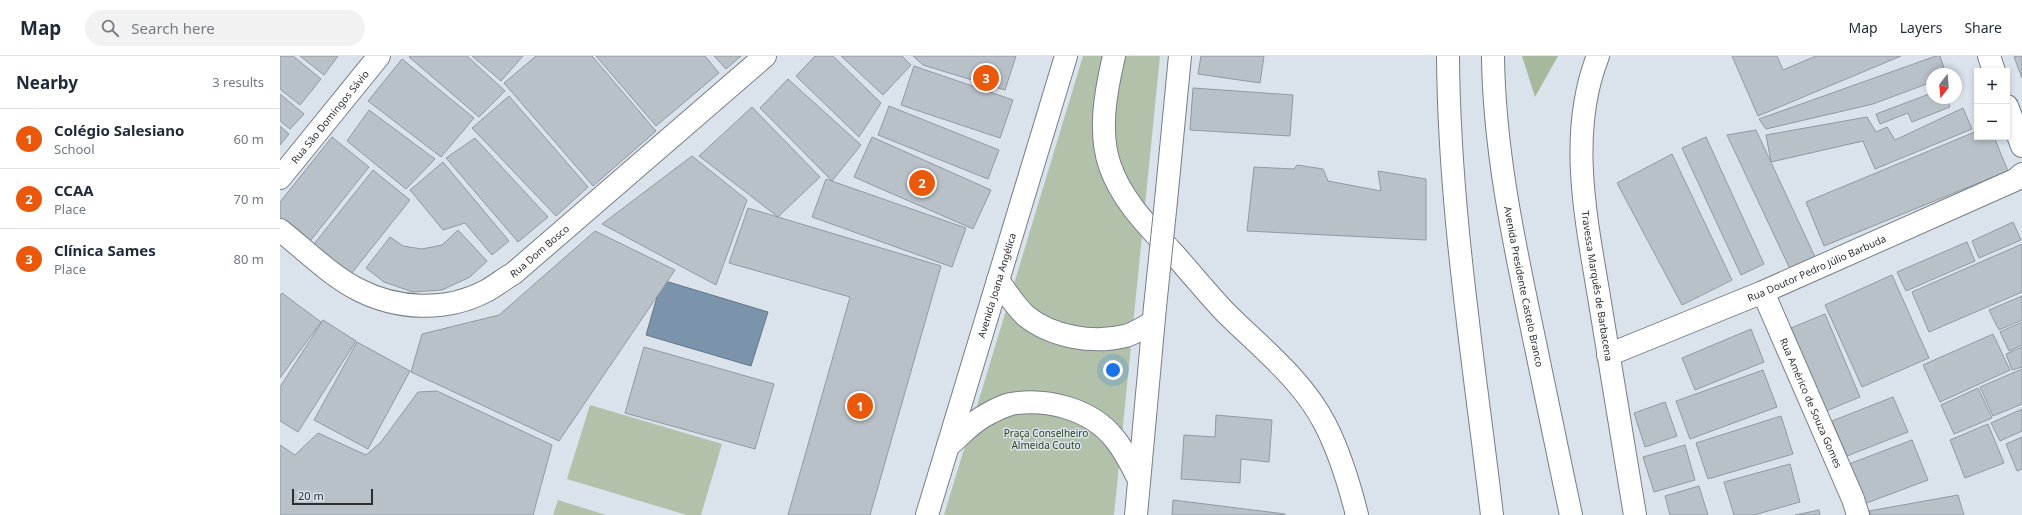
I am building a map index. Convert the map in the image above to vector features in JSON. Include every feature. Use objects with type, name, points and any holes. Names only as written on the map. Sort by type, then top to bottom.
[{"type":"main road","name":"Rua São Domingos Sávio","points":[[280,178],[379,56]]},
{"type":"main road","name":"Rua Dom Bosco","points":[[280,230],[357,289],[383,299],[407,305],[431,307],[456,303],[486,291],[514,273],[765,56]]},
{"type":"main road","name":"Avenida Joana Angélica","points":[[927,515],[1066,56]]},
{"type":"main road","points":[[1114,56],[1108,84],[1104,137],[1110,166],[1121,190],[1136,212],[1225,311],[1295,381],[1325,423],[1345,467],[1357,515]]},
{"type":"main road","points":[[1136,515],[1180,56]]},
{"type":"main road","points":[[1448,56],[1452,171],[1459,256],[1492,515]]},
{"type":"main road","name":"Avenida Presidente Castelo Branco","points":[[1493,56],[1493,85],[1502,167],[1515,248],[1571,515]]},
{"type":"main road","name":"Travessa Marquês de Barbacena","points":[[1598,56],[1594,66],[1584,113],[1581,161],[1586,216],[1635,515]]},
{"type":"main road","points":[[1989,56],[1993,68]]},
{"type":"main road","points":[[2010,114],[2022,146]]},
{"type":"main road","name":"Rua Doutor Pedro Júlio Barbuda","points":[[1608,355],[1762,292],[2015,180],[2022,174]]},
{"type":"main road","points":[[998,280],[1026,316],[1043,326],[1068,335],[1095,340],[1126,336],[1154,315]]},
{"type":"main road","name":"Rua Américo de Souza Gomes","points":[[1762,292],[1853,499],[1858,515]]},
{"type":"main road","points":[[948,446],[984,416],[1010,404],[1036,402],[1067,408],[1094,420],[1114,437],[1139,480]]},
{"type":"green space","name":"Praça Conselheiro Almeida Couto","points":[[1083,56],[1160,56],[1114,515],[944,515]]},
{"type":"green space","points":[[1522,56],[1558,56],[1535,97]]},
{"type":"green space","points":[[590,405],[722,444],[701,515],[687,515],[567,479]]},
{"type":"green space","points":[[558,500],[606,515],[553,515]]},
{"type":"water","points":[[662,280],[768,312],[751,366],[646,335]]},
{"type":"building","points":[[280,56],[293,56],[321,79],[300,105],[280,89]]},
{"type":"building","points":[[300,56],[338,56],[324,75]]},
{"type":"building","points":[[467,56],[505,91],[479,117],[409,57]]},
{"type":"building","points":[[472,56],[523,56],[501,81]]},
{"type":"building","points":[[536,56],[592,56],[656,131],[593,186],[504,83]]},
{"type":"building","points":[[596,56],[705,56],[719,73],[656,126]]},
{"type":"building","points":[[714,56],[741,56],[726,69]]},
{"type":"building","points":[[815,56],[833,56],[881,103],[859,137],[796,76]]},
{"type":"building","points":[[841,56],[902,56],[911,65],[883,95]]},
{"type":"building","points":[[913,56],[1016,56],[1005,90],[923,65]]},
{"type":"building","points":[[1201,56],[1264,56],[1260,83],[1198,74]]},
{"type":"building","points":[[1732,56],[1777,56],[1783,70],[1816,56],[1901,56],[1758,116]]},
{"type":"building","points":[[1936,56],[1940,56],[1944,68],[1926,68],[1926,84],[1873,104],[1766,129],[1759,119]]},
{"type":"building","points":[[2022,56],[2022,78],[2014,57]]},
{"type":"building","points":[[402,59],[474,118],[441,157],[368,101]]},
{"type":"building","points":[[914,66],[1013,100],[1000,138],[901,105]]},
{"type":"building","points":[[788,79],[861,145],[832,181],[760,108]]},
{"type":"building","points":[[1193,88],[1293,95],[1290,136],[1190,130]]},
{"type":"building","points":[[280,94],[304,114],[290,129],[280,121]]},
{"type":"building","points":[[1926,95],[1926,104],[1949,104],[1950,107],[1912,122],[1908,113],[1880,124],[1876,114]]},
{"type":"building","points":[[509,96],[588,187],[556,216],[472,128]]},
{"type":"building","points":[[889,106],[999,150],[988,179],[878,135]]},
{"type":"building","points":[[752,107],[820,177],[778,217],[699,156]]},
{"type":"building","points":[[1963,108],[1972,129],[1875,169],[1863,141],[1771,162],[1766,135],[1867,117],[1876,132],[1887,127],[1895,140]]},
{"type":"building","points":[[369,110],[435,159],[406,189],[347,141]]},
{"type":"building","points":[[280,126],[289,134],[280,145]]},
{"type":"building","points":[[1756,130],[1815,257],[1790,269],[1727,135]]},
{"type":"building","points":[[1974,132],[1974,140],[1995,140],[2008,171],[1824,246],[1806,202]]},
{"type":"building","points":[[332,137],[369,167],[307,245],[280,224],[280,202]]},
{"type":"building","points":[[872,137],[991,190],[973,229],[854,177]]},
{"type":"building","points":[[1706,137],[1764,264],[1741,275],[1682,148]]},
{"type":"building","points":[[475,138],[548,217],[518,242],[446,158]]},
{"type":"building","points":[[1672,154],[1732,280],[1682,305],[1617,183]]},
{"type":"building","points":[[692,156],[747,200],[716,285],[602,224]]},
{"type":"building","points":[[443,162],[509,241],[492,255],[465,223],[443,230],[410,190]]},
{"type":"building","points":[[1297,165],[1323,169],[1328,181],[1381,191],[1378,171],[1426,179],[1426,240],[1247,231],[1254,167],[1294,169]]},
{"type":"building","points":[[373,170],[410,200],[351,274],[314,244]]},
{"type":"building","points":[[826,179],[966,228],[952,267],[812,217]]},
{"type":"building","points":[[748,208],[941,266],[870,515],[788,515],[850,297],[729,263]]},
{"type":"building","points":[[2013,222],[2021,240],[1979,258],[1972,241]]},
{"type":"building","points":[[458,230],[487,261],[470,277],[442,290],[413,292],[384,282],[366,268],[390,237],[403,246],[422,249],[442,245]]},
{"type":"building","points":[[595,231],[675,270],[559,441],[411,372],[422,334],[499,315]]},
{"type":"building","points":[[1967,242],[1975,261],[1906,291],[1897,272]]},
{"type":"building","points":[[2022,244],[2022,292],[1929,332],[1912,292]]},
{"type":"building","points":[[1892,275],[1929,358],[1862,387],[1825,305]]},
{"type":"building","points":[[282,293],[321,322],[280,378],[280,295]]},
{"type":"building","points":[[2022,296],[2022,320],[1999,330],[1989,310]]},
{"type":"building","points":[[1825,314],[1860,397],[1826,411],[1791,328]]},
{"type":"building","points":[[323,320],[356,341],[298,432],[280,421],[280,387]]},
{"type":"building","points":[[2022,322],[2022,345],[2009,351],[2000,332]]},
{"type":"building","points":[[1751,329],[1764,362],[1695,390],[1682,358]]},
{"type":"building","points":[[1993,334],[2010,370],[1940,402],[1923,365]]},
{"type":"building","points":[[357,342],[410,371],[368,449],[314,420]]},
{"type":"building","points":[[644,347],[774,384],[755,449],[625,413]]},
{"type":"building","points":[[2022,347],[2022,367],[2012,370],[2006,354]]},
{"type":"building","points":[[2022,369],[2022,404],[1993,416],[1980,387]]},
{"type":"building","points":[[1763,370],[1777,407],[1690,439],[1676,401]]},
{"type":"building","points":[[1978,388],[1992,418],[1954,434],[1941,405]]},
{"type":"building","points":[[437,391],[552,445],[533,515],[280,515],[280,445],[295,455],[318,433],[366,455],[381,442],[418,392]]},
{"type":"building","points":[[1893,397],[1908,432],[1847,456],[1832,421]]},
{"type":"building","points":[[1665,402],[1677,436],[1645,447],[1634,413]]},
{"type":"building","points":[[2022,409],[2022,431],[2000,441],[1991,423]]},
{"type":"building","points":[[1216,415],[1272,420],[1269,462],[1241,459],[1240,483],[1181,479],[1184,435],[1215,437]]},
{"type":"building","points":[[1781,416],[1793,454],[1708,479],[1696,443]]},
{"type":"building","points":[[1988,424],[2004,463],[1965,478],[1950,440]]},
{"type":"building","points":[[2022,437],[2022,469],[2017,471],[2006,444]]},
{"type":"building","points":[[1912,440],[1928,480],[1864,504],[1849,464]]},
{"type":"building","points":[[1685,445],[1695,480],[1654,492],[1643,457]]},
{"type":"building","points":[[1790,464],[1800,502],[1754,515],[1734,515],[1724,482]]},
{"type":"building","points":[[1699,486],[1708,515],[1670,515],[1665,496]]},
{"type":"building","points":[[1958,495],[1964,515],[1871,515],[1869,511]]},
{"type":"building","points":[[1173,500],[1285,514],[1285,515],[1172,515]]},
{"type":"building","points":[[1819,510],[1820,515],[1795,515]]},
{"type":"place","name":"Clínica Sames","points":[[986,78]]},
{"type":"place","name":"CCAA","points":[[922,183]]},
{"type":"place","name":"Colégio Salesiano","points":[[860,406]]}]
